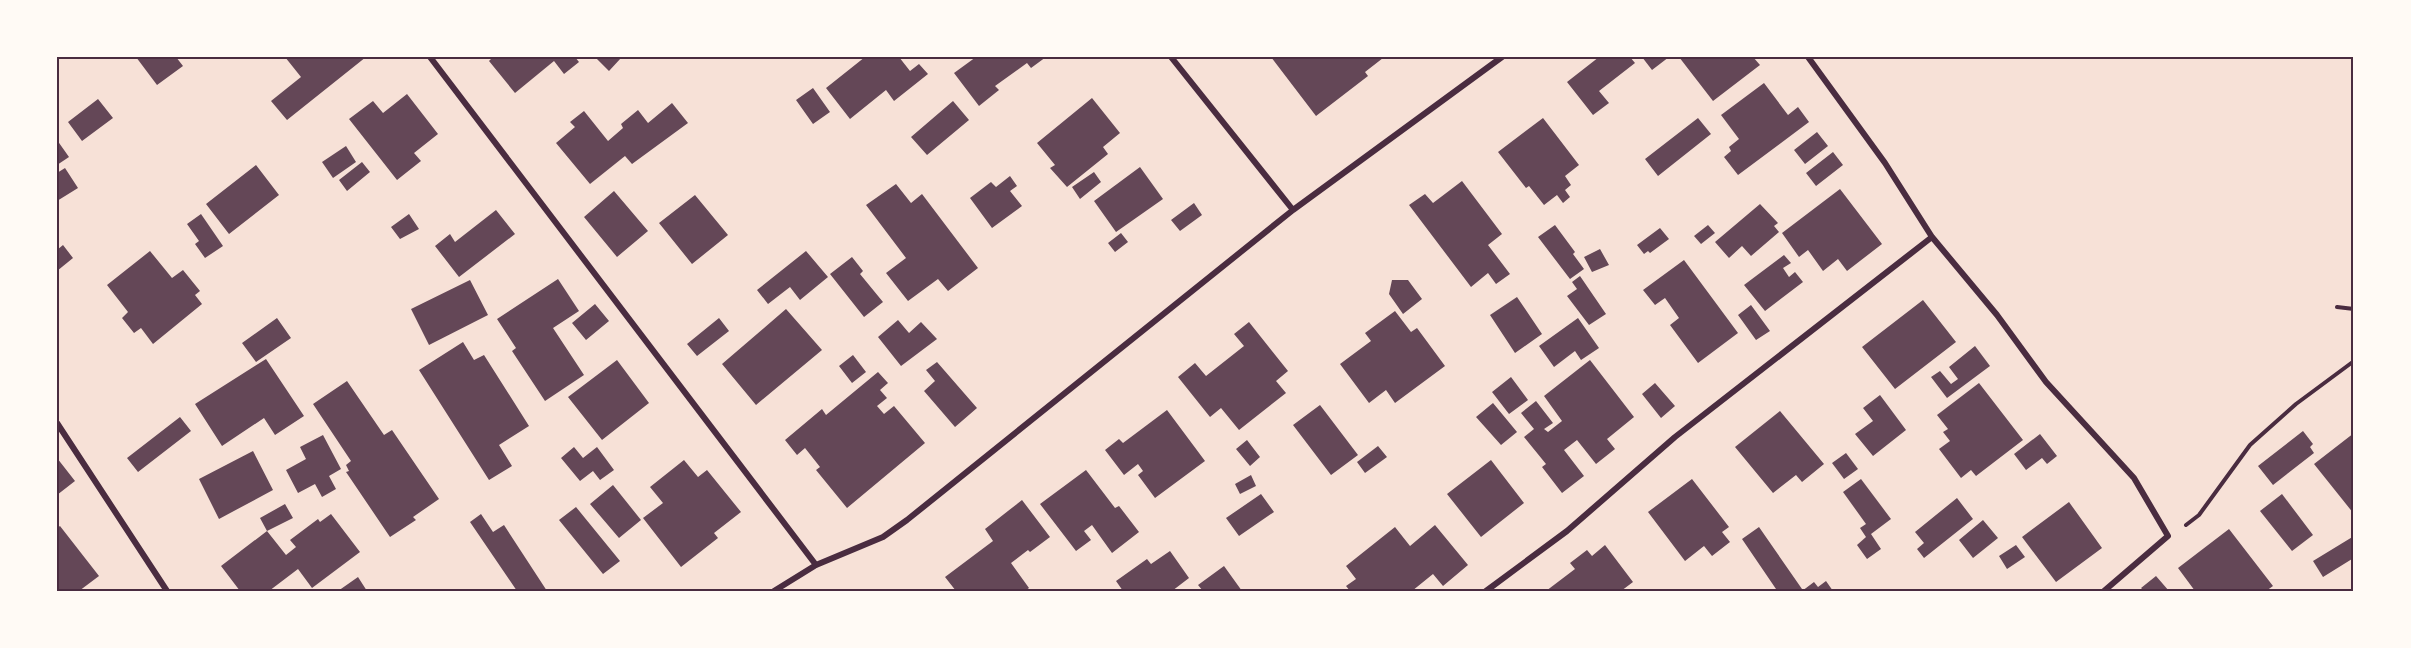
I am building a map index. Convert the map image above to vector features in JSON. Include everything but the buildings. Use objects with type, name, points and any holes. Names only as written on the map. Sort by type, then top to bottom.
[{"type":"street","points":[[430,57],[816,565]]},
{"type":"street","points":[[1171,57],[1293,210]]},
{"type":"street","points":[[774,591],[816,565],[883,537],[908,520],[1293,210],[1502,57]]},
{"type":"street","points":[[1808,57],[1885,164],[1932,237],[1997,315],[2046,382],[2134,478],[2168,536],[2104,591]]},
{"type":"street","points":[[1486,591],[1566,531],[1675,437],[1932,237]]},
{"type":"street","points":[[57,423],[167,591]]},
{"type":"path","points":[[2337,307],[2354,309]]},
{"type":"path","points":[[2168,536],[2199,516],[2258,438],[2308,395],[2354,361]]}]
